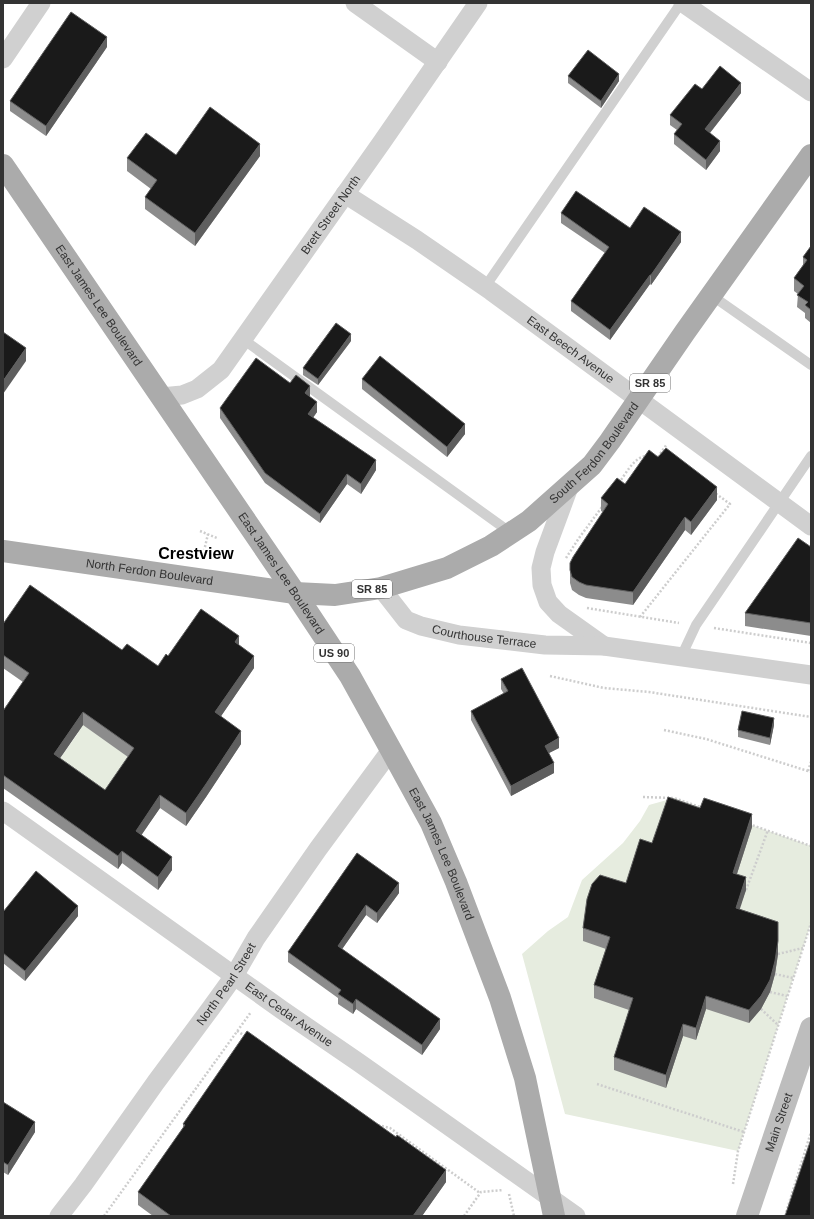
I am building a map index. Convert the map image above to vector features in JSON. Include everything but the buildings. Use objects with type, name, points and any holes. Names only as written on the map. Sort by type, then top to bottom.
[{"type":"main road","name":"South Ferdon Boulevard","points":[[295,593],[335,595],[381,588],[446,568],[491,546],[529,521],[592,465],[811,155]]},
{"type":"main road","name":"East James Lee Boulevard","points":[[3,164],[350,676],[431,823],[456,882],[500,998],[525,1078],[552,1207]]},
{"type":"main road","name":"North Ferdon Boulevard","points":[[3,551],[295,593]]},
{"type":"street","points":[[3,59],[41,3]]},
{"type":"street","points":[[355,3],[438,62]]},
{"type":"street","name":"Brett Street North","points":[[161,397],[182,395],[197,389],[221,370],[244,340],[478,3]]},
{"type":"street","points":[[682,3],[811,92]]},
{"type":"street","name":"East Beech Avenue","points":[[345,194],[417,240],[485,287],[811,526]]},
{"type":"street","name":"Courthouse Terrace","points":[[568,487],[545,552],[541,568],[542,585],[548,602],[559,614],[604,646]]},
{"type":"street","name":"Courthouse Terrace","points":[[381,588],[406,620],[421,626],[459,635],[545,645],[604,646],[811,676]]},
{"type":"street","name":"North Pearl Street","points":[[59,1216],[234,976],[256,938],[318,849],[392,750]]},
{"type":"street","name":"East Cedar Avenue","points":[[3,812],[262,996],[358,1062],[552,1207],[576,1216]]},
{"type":"street","name":"Main Street","points":[[747,1216],[811,1028]]},
{"type":"lane","points":[[485,287],[682,3]]},
{"type":"lane","points":[[711,295],[811,366]]},
{"type":"lane","points":[[244,340],[511,533]]},
{"type":"lane","points":[[681,658],[696,625],[811,456]]},
{"type":"path","points":[[617,486],[636,460],[642,456],[653,455],[664,458]]},
{"type":"path","points":[[640,617],[730,504],[710,490]]},
{"type":"path","points":[[563,563],[579,538],[605,503]]},
{"type":"path","points":[[200,531],[217,538]]},
{"type":"path","points":[[204,551],[208,534]]},
{"type":"path","points":[[583,607],[811,643]]},
{"type":"path","points":[[550,676],[604,688],[649,692],[811,717]]},
{"type":"path","points":[[664,730],[706,740],[809,771],[811,762]]},
{"type":"path","points":[[643,797],[674,798],[710,810]]},
{"type":"path","points":[[746,823],[811,846]]},
{"type":"path","points":[[746,890],[768,830]]},
{"type":"path","points":[[733,1189],[738,1151],[811,923]]},
{"type":"path","points":[[778,954],[803,948]]},
{"type":"path","points":[[775,974],[793,978]]},
{"type":"path","points":[[770,992],[788,996]]},
{"type":"path","points":[[104,1216],[262,996]]},
{"type":"path","points":[[761,1009],[778,1025]]},
{"type":"path","points":[[237,1031],[250,1040]]},
{"type":"path","points":[[597,1084],[744,1132]]},
{"type":"path","points":[[371,1123],[390,1128],[480,1193]]},
{"type":"path","points":[[785,1216],[811,1132]]},
{"type":"path","points":[[464,1216],[481,1192],[508,1190],[514,1216]]},
{"type":"shaded area","points":[[72,716],[134,761],[96,814],[54,767],[78,733]]},
{"type":"shaded area","points":[[674,798],[811,846],[811,923],[738,1151],[565,1114],[522,954],[548,931],[568,917],[582,880],[623,843],[640,821],[649,805]]},
{"type":"district","name":"Crestview","points":[[196,553]]}]
